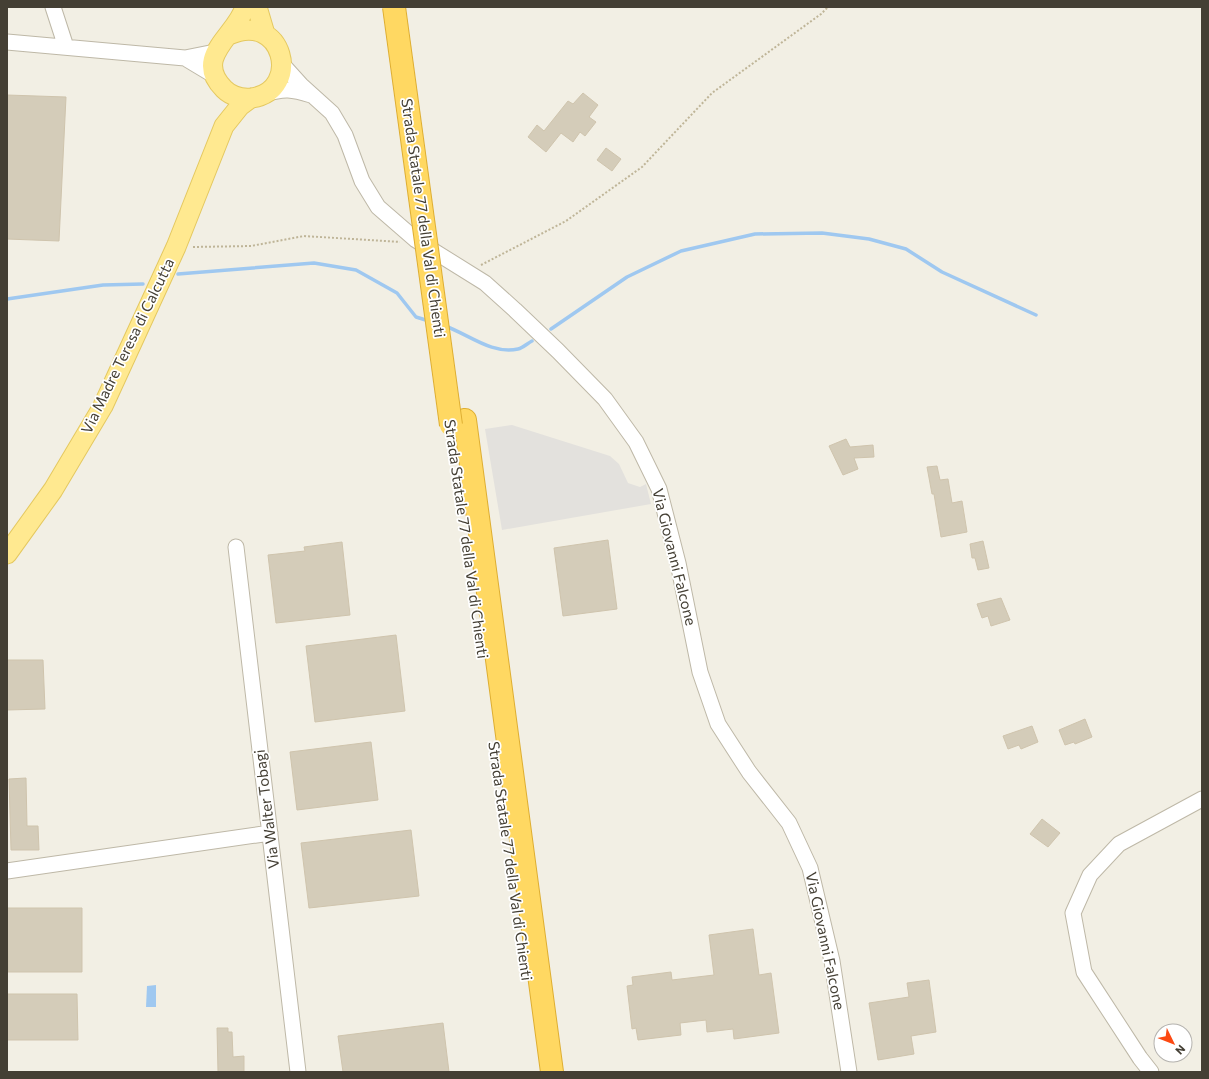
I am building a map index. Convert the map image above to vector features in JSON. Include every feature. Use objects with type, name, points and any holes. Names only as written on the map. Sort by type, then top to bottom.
[{"type":"highway","name":"Strada Statale 77 della Val di Chienti","points":[[394,7],[458,422],[552,1072]]},
{"type":"highway","name":"Strada Statale 77 della Val di Chienti","points":[[408,7],[538,1072]]},
{"type":"main road","points":[[245,7],[242,16],[229,35],[220,42],[215,52],[213,68],[215,76],[226,91],[238,97],[255,97],[269,91],[276,83],[280,74],[282,64],[277,47],[265,34],[257,7]]},
{"type":"main road","points":[[229,35],[247,29],[265,34]]},
{"type":"main road","name":"Via Madre Teresa di Calcutta","points":[[224,126],[226,91]]},
{"type":"main road","name":"Via Madre Teresa di Calcutta","points":[[7,554],[53,490],[103,406],[176,247],[224,126],[240,106],[255,97]]},
{"type":"street","points":[[53,7],[66,47]]},
{"type":"street","points":[[7,42],[185,58],[215,52]]},
{"type":"street","points":[[185,58],[215,76]]},
{"type":"street","name":"Via Giovanni Falcone","points":[[282,64],[301,85],[332,113],[345,135],[362,181],[378,207],[416,240],[485,283],[515,310],[558,351],[605,400],[636,442],[656,483],[678,563],[700,672],[718,724],[748,772],[789,823],[810,868],[832,961],[849,1072]]},
{"type":"street","name":"Via Giovanni Falcone","points":[[255,97],[281,89],[295,90],[316,97]]},
{"type":"street","name":"Via Walter Tobagi","points":[[236,547],[298,1072]]},
{"type":"street","points":[[1151,1072],[1140,1058],[1084,972],[1073,913],[1090,876],[1119,844],[1202,799]]},
{"type":"street","points":[[7,871],[270,833]]},
{"type":"path","points":[[468,272],[566,221],[642,167],[712,93],[828,7]]},
{"type":"path","points":[[176,247],[251,246],[304,236],[395,243],[416,240]]},
{"type":"shaded area","points":[[512,425],[610,456],[619,464],[628,483],[640,487],[646,484],[651,504],[502,530],[485,429]]},
{"type":"water","points":[[156,985],[156,1007],[146,1007],[147,986]]},
{"type":"building","points":[[583,93],[598,105],[589,117],[596,122],[585,136],[580,132],[573,142],[561,133],[546,152],[528,137],[537,125],[544,131],[568,101],[573,104]]},
{"type":"building","points":[[7,95],[66,97],[59,241],[7,239]]},
{"type":"building","points":[[606,148],[621,159],[612,171],[597,160]]},
{"type":"building","points":[[846,439],[850,447],[873,445],[874,457],[854,458],[858,469],[843,475],[829,446]]},
{"type":"building","points":[[937,466],[940,480],[948,479],[952,503],[962,501],[967,532],[941,537],[934,494],[932,494],[927,467]]},
{"type":"building","points":[[608,540],[617,609],[563,616],[554,548]]},
{"type":"building","points":[[983,541],[989,568],[978,570],[975,558],[972,558],[970,544]]},
{"type":"building","points":[[342,542],[350,615],[276,623],[268,555],[305,551],[304,547]]},
{"type":"building","points":[[1001,598],[1010,620],[991,626],[988,616],[982,618],[977,604]]},
{"type":"building","points":[[396,635],[405,711],[315,722],[306,646]]},
{"type":"building","points":[[7,660],[43,660],[45,709],[7,710]]},
{"type":"building","points":[[1085,719],[1092,737],[1075,744],[1074,742],[1065,745],[1059,730]]},
{"type":"building","points":[[1032,726],[1038,742],[1021,749],[1019,745],[1008,749],[1003,736]]},
{"type":"building","points":[[371,742],[378,800],[297,810],[290,752]]},
{"type":"building","points":[[26,778],[27,826],[38,826],[39,850],[11,850],[9,779]]},
{"type":"building","points":[[1042,819],[1060,833],[1048,847],[1030,834]]},
{"type":"building","points":[[411,830],[419,896],[309,908],[301,843]]},
{"type":"building","points":[[7,908],[82,908],[82,972],[8,972]]},
{"type":"building","points":[[753,929],[759,975],[771,973],[779,1033],[734,1039],[733,1029],[707,1032],[706,1020],[680,1023],[681,1035],[638,1040],[636,1028],[632,1029],[627,986],[633,985],[632,977],[671,972],[672,980],[714,975],[709,935]]},
{"type":"building","points":[[929,980],[936,1032],[911,1036],[914,1054],[878,1060],[869,1003],[909,997],[907,983]]},
{"type":"building","points":[[7,994],[77,994],[78,1040],[7,1040]]},
{"type":"building","points":[[443,1023],[449,1072],[343,1072],[338,1036]]},
{"type":"building","points":[[217,1028],[228,1028],[228,1032],[232,1032],[233,1057],[244,1056],[244,1072],[218,1072]]},
{"type":"waterway","points":[[551,329],[627,277],[681,251],[755,234],[822,233],[869,239],[906,249],[942,272],[1036,315]]},
{"type":"waterway","points":[[178,274],[314,263],[356,270],[397,293],[416,317],[429,321]]},
{"type":"waterway","points":[[7,299],[103,285],[143,284]]},
{"type":"waterway","points":[[445,326],[480,343],[499,349],[518,349],[532,341]]}]
